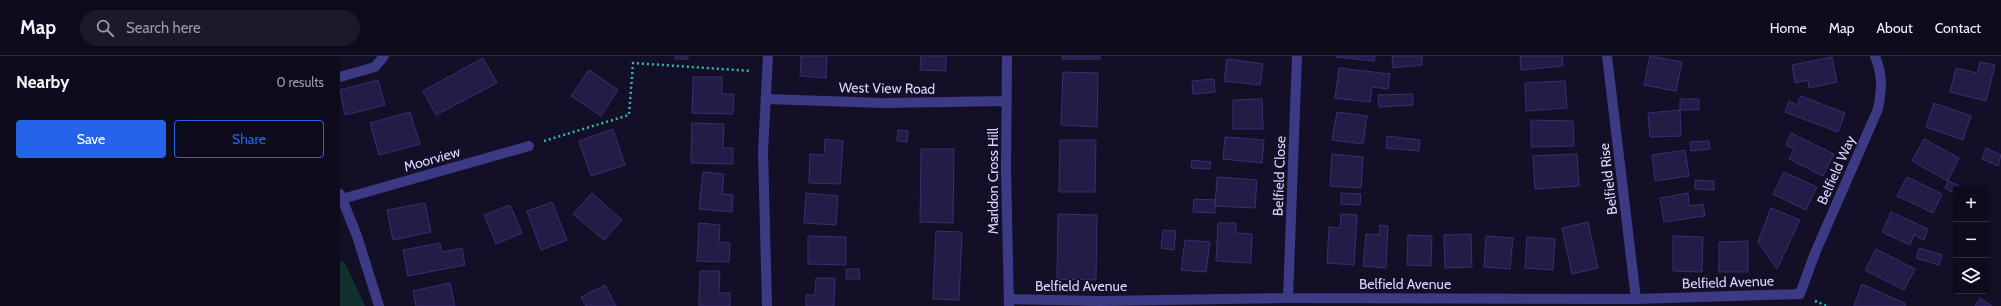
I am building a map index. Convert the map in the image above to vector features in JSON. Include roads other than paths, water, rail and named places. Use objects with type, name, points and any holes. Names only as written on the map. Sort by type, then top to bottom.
[{"type":"street","points":[[340,77],[375,67],[384,56]]},
{"type":"street","points":[[767,306],[764,152],[768,56]]},
{"type":"street","name":"Marldon Cross Hill","points":[[1006,56],[1006,170],[1009,303]]},
{"type":"street","name":"Belfield Close","points":[[1288,298],[1297,56]]},
{"type":"street","name":"Belfield Rise","points":[[1607,56],[1636,300]]},
{"type":"street","name":"Belfield Way","points":[[1800,294],[1815,253],[1878,109],[1882,86],[1880,68],[1875,56]]},
{"type":"street","name":"West View Road","points":[[766,99],[884,103],[1007,101]]},
{"type":"street","name":"Moorview","points":[[379,306],[357,236],[341,197],[529,146]]},
{"type":"street","name":"Belfield Avenue","points":[[1009,303],[1288,298],[1636,300],[1800,294]]}]
